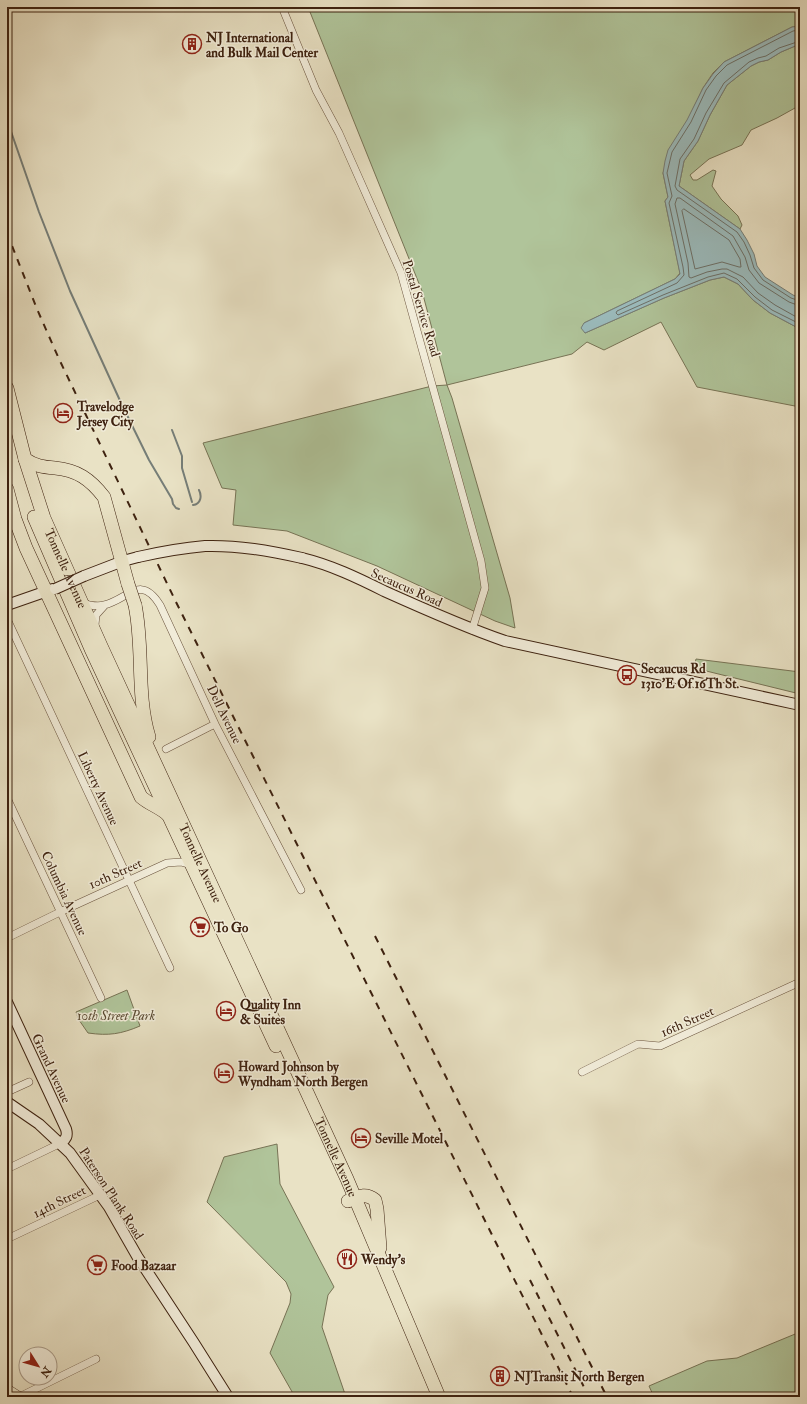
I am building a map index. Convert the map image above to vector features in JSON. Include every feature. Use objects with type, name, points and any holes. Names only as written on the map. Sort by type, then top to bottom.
[{"type":"highway","name":"Tonnelle Avenue","points":[[7,388],[25,459],[44,518],[351,1200],[431,1397]]},
{"type":"highway","name":"Tonnelle Avenue","points":[[7,423],[17,462],[35,519],[91,649],[192,866],[351,1200]]},
{"type":"highway","points":[[25,459],[32,464],[74,472],[87,478],[97,487],[104,497],[135,605],[137,616],[140,684],[144,714],[155,764]]},
{"type":"highway","points":[[7,489],[18,526],[50,590],[141,797],[148,803],[158,806],[168,815]]},
{"type":"highway","points":[[351,1200],[363,1195],[367,1195],[375,1200],[381,1259],[439,1397]]},
{"type":"main road","name":"Secaucus Road","points":[[7,605],[50,590],[123,561],[138,557],[173,550],[206,546],[263,550],[302,558],[322,564],[472,630],[505,641],[800,705]]},
{"type":"main road","name":"Grand Avenue","points":[[7,1002],[9,1013],[66,1129],[65,1140],[61,1143]]},
{"type":"main road","name":"Paterson Plank Road","points":[[7,1102],[39,1124],[70,1153],[113,1214],[137,1256],[228,1397]]},
{"type":"main road","points":[[7,1390],[18,1397]]},
{"type":"street","name":"Postal Service Road","points":[[282,7],[316,90],[339,133],[401,273],[481,561],[485,588],[472,630]]},
{"type":"street","name":"Dell Avenue","points":[[82,602],[92,606],[105,605],[138,590],[148,591],[154,597],[160,605],[215,724],[301,890]]},
{"type":"street","points":[[95,633],[94,623],[96,615],[105,605]]},
{"type":"street","name":"Liberty Avenue","points":[[7,619],[170,968]]},
{"type":"street","points":[[166,749],[215,724]]},
{"type":"street","name":"Columbia Avenue","points":[[7,798],[101,998]]},
{"type":"street","name":"10th Street","points":[[7,938],[167,863],[181,862],[192,866]]},
{"type":"street","name":"16th Street","points":[[582,1072],[638,1044],[660,1046],[800,982]]},
{"type":"street","points":[[7,1092],[29,1082]]},
{"type":"street","points":[[7,1169],[61,1143]]},
{"type":"street","name":"14th Street","points":[[7,1239],[100,1195]]},
{"type":"street","points":[[18,1397],[96,1359]]},
{"type":"green space","points":[[308,7],[800,7],[800,26],[792,27],[724,62],[713,73],[703,88],[663,173],[668,197],[665,201],[680,273],[675,279],[584,323],[585,333],[664,298],[710,280],[724,277],[738,284],[753,300],[770,313],[800,329],[800,407],[697,387],[661,322],[604,350],[587,342],[572,354],[447,385],[422,291]]},
{"type":"green space","points":[[800,44],[800,110],[795,108],[751,130],[742,145],[709,159],[690,175],[693,180],[697,180],[713,170],[716,171],[712,186],[721,199],[738,216],[742,225],[740,229],[679,186],[684,161],[698,141],[710,115],[727,85],[751,66],[768,60],[781,52]]},
{"type":"green space","points":[[447,385],[510,598],[515,628],[495,621],[377,566],[287,531],[233,525],[236,490],[222,488],[203,443],[432,386]]},
{"type":"green space","points":[[696,659],[800,672],[800,694],[694,668]]},
{"type":"green space","name":"10th Street Park","points":[[127,990],[140,1026],[115,1034],[88,1033],[79,1020],[76,1012]]},
{"type":"green space","points":[[277,1144],[280,1184],[334,1287],[328,1295],[322,1327],[346,1397],[295,1397],[270,1353],[290,1303],[291,1294],[286,1282],[207,1202],[224,1157]]},
{"type":"green space","points":[[800,1332],[800,1397],[654,1397],[649,1386],[707,1361],[737,1358]]},
{"type":"water","points":[[800,26],[800,44],[781,52],[768,60],[751,66],[727,85],[710,115],[698,141],[684,161],[679,186],[740,229],[754,254],[757,266],[765,277],[800,298],[800,329],[770,313],[753,300],[738,284],[724,277],[710,280],[664,298],[585,333],[581,328],[584,323],[675,279],[680,274],[665,201],[668,197],[663,173],[668,150],[687,120],[703,88],[724,62],[792,27]]},
{"type":"waterway","points":[[7,120],[39,212],[70,291],[149,460],[172,499],[173,504],[179,509]]},
{"type":"waterway","points":[[172,430],[182,456],[182,468],[192,502]]},
{"type":"waterway","points":[[193,505],[198,503],[200,499],[199,490]]},
{"type":"railway","points":[[7,233],[37,309],[59,359],[175,600],[573,1397]]},
{"type":"railway","points":[[375,936],[607,1397]]},
{"type":"railway","points":[[530,1280],[589,1397]]},
{"type":"place","name":"NJ International and Bulk Mail Center","points":[[192,44]]},
{"type":"place","name":"Travelodge Jersey City","points":[[63,413]]},
{"type":"place","name":"Secaucus Rd 1310'E Of 16Th St.","points":[[627,675]]},
{"type":"place","name":"To Go","points":[[200,927]]},
{"type":"place","name":"Quality Inn & Suites","points":[[226,1011]]},
{"type":"place","name":"Howard Johnson by Wyndham North Bergen","points":[[224,1073]]},
{"type":"place","name":"Seville Motel","points":[[361,1138]]},
{"type":"place","name":"Wendy's","points":[[347,1259]]},
{"type":"place","name":"Food Bazaar","points":[[97,1265]]},
{"type":"place","name":"NJTransit North Bergen","points":[[500,1376]]}]
